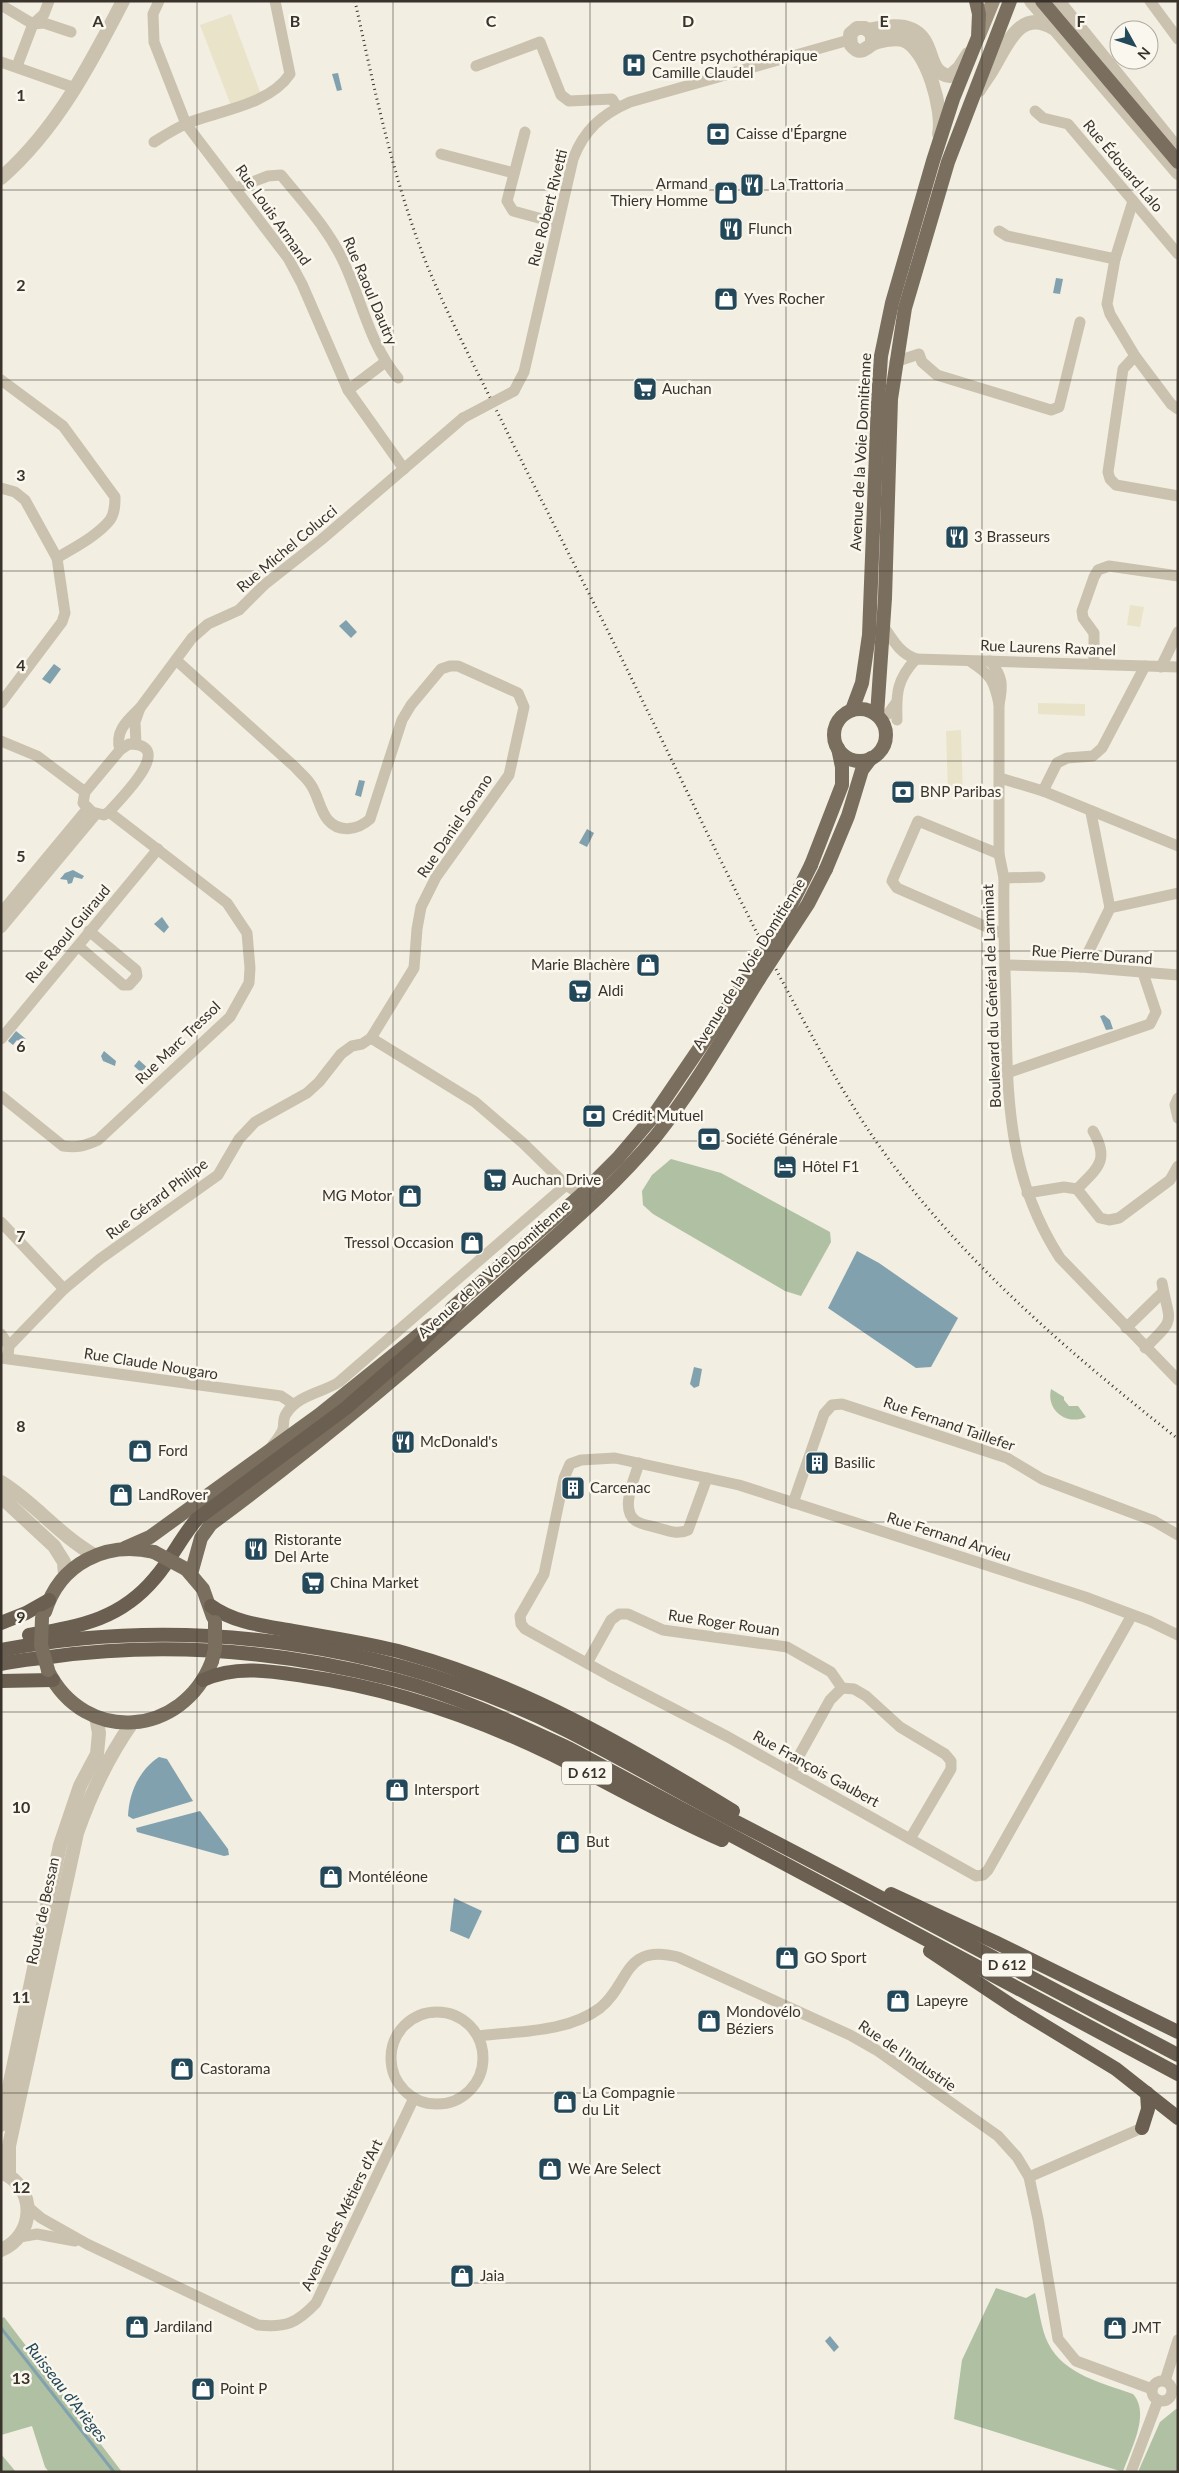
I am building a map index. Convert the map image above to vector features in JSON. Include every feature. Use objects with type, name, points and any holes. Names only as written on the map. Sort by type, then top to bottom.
[{"type":"highway","points":[[1,1641],[78,1627],[100,1620],[122,1608],[142,1593],[156,1577],[197,1519],[346,1408],[417,1346],[460,1302]]},
{"type":"highway","points":[[1,1623],[26,1614],[48,1600]]},
{"type":"highway","name":"D 612","points":[[211,1606],[231,1617],[260,1625],[406,1654],[529,1698],[571,1717],[652,1761],[736,1812],[785,1847]]},
{"type":"highway","name":"D 612","points":[[1,1650],[83,1637],[198,1635],[309,1647],[398,1666],[485,1695],[566,1730],[1178,2055]]},
{"type":"highway","name":"D 612","points":[[1,1664],[85,1652],[133,1649],[235,1652],[306,1662],[396,1680],[480,1708],[568,1748],[1178,2074]]},
{"type":"highway","name":"D 612","points":[[204,1680],[216,1674],[239,1670],[264,1670],[320,1678],[375,1690],[428,1705],[511,1736],[672,1817],[763,1859],[909,1934],[948,1951]]},
{"type":"highway","points":[[1,1681],[50,1675]]},
{"type":"highway","points":[[763,1859],[786,1874],[934,1953],[1014,2007],[1116,2069],[1178,2118]]},
{"type":"highway","name":"D 612","points":[[836,1875],[885,1891],[962,1926],[1178,2032]]},
{"type":"highway","points":[[1142,2128],[1148,2109],[1147,2093]]},
{"type":"main road","points":[[976,1],[979,14],[977,40]]},
{"type":"main road","name":"Avenue de la Voie Domitienne","points":[[852,710],[862,683],[869,635],[881,356],[892,303],[933,161],[953,99],[993,1]]},
{"type":"main road","name":"Avenue de la Voie Domitienne","points":[[879,716],[884,627],[891,399],[904,308],[948,162],[1010,1]]},
{"type":"main road","points":[[1042,1],[1178,162]]},
{"type":"main road","points":[[865,709],[879,716],[886,730],[886,741],[880,752],[871,758],[856,761],[849,758],[838,748],[834,731],[842,716],[852,710],[865,709]]},
{"type":"main road","name":"Avenue de la Voie Domitienne","points":[[188,1571],[201,1538],[212,1524],[294,1462],[378,1392],[605,1192],[655,1136],[687,1095],[754,977],[811,865],[842,785],[842,767],[838,748]]},
{"type":"main road","name":"Avenue de la Voie Domitienne","points":[[126,1548],[150,1537],[319,1415],[460,1302],[581,1195],[618,1158],[652,1118],[808,904],[826,869],[848,816],[862,770],[871,758]]},
{"type":"main road","points":[[126,1548],[154,1552],[188,1571],[203,1589],[211,1606],[215,1622],[215,1648],[204,1680],[188,1699],[173,1710],[156,1718],[132,1723],[96,1717],[76,1706],[50,1675],[41,1645],[42,1618],[48,1600],[65,1575],[94,1555],[126,1548]]},
{"type":"street","points":[[17,66],[33,24],[44,14],[49,1]]},
{"type":"street","points":[[1,178],[51,123],[76,88],[123,1]]},
{"type":"street","name":"Rue Louis Armand","points":[[159,1],[152,14],[154,42],[186,124],[288,258],[302,284],[348,390],[404,468]]},
{"type":"street","points":[[154,142],[186,124],[262,97],[282,86],[290,74],[275,1]]},
{"type":"street","points":[[1031,1],[1178,173]]},
{"type":"street","points":[[1058,1],[1178,150]]},
{"type":"street","points":[[1150,1],[1178,39]]},
{"type":"street","points":[[1,5],[33,24],[44,23],[71,32]]},
{"type":"street","name":"Avenue de la Voie Domitienne","points":[[974,97],[992,70],[1010,36],[1031,22],[1044,22],[1056,30]]},
{"type":"street","points":[[933,161],[940,129],[940,111],[922,59],[914,47],[903,40],[882,40],[870,37],[861,28],[854,30],[849,40],[854,49],[865,51],[870,37],[896,26],[910,28],[922,37],[930,48],[935,68],[944,75],[950,76],[959,68],[977,40]]},
{"type":"street","name":"Rue Robert Rivetti","points":[[463,418],[514,391],[524,372],[557,223],[578,147],[590,128],[617,108],[849,40]]},
{"type":"street","points":[[476,66],[540,42],[561,95],[569,101],[612,99],[617,108]]},
{"type":"street","points":[[1,62],[76,88]]},
{"type":"street","name":"Rue Édouard Lalo","points":[[1036,111],[1043,118],[1068,124],[1178,254]]},
{"type":"street","points":[[525,132],[507,201],[513,211],[557,223]]},
{"type":"street","points":[[441,154],[514,173]]},
{"type":"street","name":"Rue Raoul Dautry","points":[[236,188],[268,176],[281,175],[330,234],[345,265],[384,363],[398,378]]},
{"type":"street","points":[[1133,201],[1115,259],[1107,304],[1110,314],[1135,356],[1171,404],[1178,409]]},
{"type":"street","points":[[999,231],[1007,236],[1115,259]]},
{"type":"street","points":[[895,362],[919,354],[922,362],[937,375],[1051,410],[1059,408],[1080,322]]},
{"type":"street","points":[[1135,356],[1123,369],[1111,444],[1108,472],[1110,479],[1116,485],[1178,496]]},
{"type":"street","name":"Rue Raoul Dautry","points":[[348,390],[384,363]]},
{"type":"street","points":[[1,380],[63,426],[115,496],[115,508],[111,519],[84,541],[58,558]]},
{"type":"street","name":"Rue Michel Colucci","points":[[120,750],[117,738],[119,732],[140,708],[192,638],[208,624],[239,610],[264,585],[463,418]]},
{"type":"street","points":[[1,488],[15,492],[25,500],[58,558],[65,613],[62,622],[1,703]]},
{"type":"street","points":[[1094,664],[1094,632],[1083,618],[1082,611],[1098,570],[1110,566],[1178,576]]},
{"type":"street","points":[[884,627],[897,648],[906,655],[916,659],[904,672],[898,688],[896,703],[897,720]]},
{"type":"street","points":[[1161,666],[1178,632]]},
{"type":"street","name":"Rue Laurens Ravanel","points":[[916,659],[1178,667]]},
{"type":"street","name":"Rue Daniel Sorano","points":[[176,660],[295,767],[311,785],[328,820],[338,826],[351,829],[361,826],[370,819],[402,720],[411,705],[441,669],[458,666],[518,693],[522,699],[524,707],[509,775],[436,877],[421,907],[414,968],[371,1038]]},
{"type":"street","name":"Boulevard du Général de Larminat","points":[[969,661],[987,672],[994,681],[999,704],[999,854],[1004,878],[1003,934],[1007,1073],[1014,1146],[1028,1193],[1046,1236],[1060,1258],[1178,1380]]},
{"type":"street","name":"Boulevard du Général de Larminat","points":[[990,661],[1001,677],[1003,685],[999,704]]},
{"type":"street","points":[[1043,791],[1057,763],[1066,758],[1093,756],[1102,748],[1145,666]]},
{"type":"street","points":[[879,716],[888,714],[896,703]]},
{"type":"street","name":"Rue Michel Colucci","points":[[136,744],[135,722],[140,708]]},
{"type":"street","points":[[1,741],[37,756],[85,792]]},
{"type":"street","points":[[129,744],[136,744],[145,750],[149,762],[144,771],[109,812],[104,815],[92,811],[84,803],[85,792],[120,750],[129,744]]},
{"type":"street","points":[[1000,778],[1043,791],[1178,846]]},
{"type":"street","points":[[1,913],[92,811]]},
{"type":"street","points":[[1,928],[92,811]]},
{"type":"street","name":"Rue Marc Tressol","points":[[1,1096],[59,1144],[75,1148],[98,1140],[230,1017],[241,1001],[249,983],[250,951],[247,933],[227,903],[109,812]]},
{"type":"street","points":[[1081,967],[1110,908],[1091,812]]},
{"type":"street","points":[[999,854],[918,821],[892,881],[897,888],[1003,934]]},
{"type":"street","name":"Rue Raoul Guiraud","points":[[1,1039],[158,849]]},
{"type":"street","points":[[1004,878],[1040,877]]},
{"type":"street","points":[[1110,908],[1178,893]]},
{"type":"street","points":[[78,946],[123,985],[129,985],[133,982],[137,976],[136,970],[89,931]]},
{"type":"street","name":"Rue Pierre Durand","points":[[1005,965],[1081,967],[1178,975]]},
{"type":"street","points":[[1007,1073],[1150,1024],[1156,1012],[1143,973]]},
{"type":"street","points":[[371,1038],[475,1102],[523,1143],[566,1185]]},
{"type":"street","name":"Rue Gérard Philipe","points":[[6,1354],[64,1289],[100,1259],[218,1175],[239,1138],[255,1122],[307,1093],[319,1082],[341,1054],[352,1046],[362,1044],[371,1038]]},
{"type":"street","points":[[1178,1098],[1176,1105],[1178,1118]]},
{"type":"street","points":[[1077,1189],[1097,1168],[1102,1152],[1093,1131]]},
{"type":"street","points":[[1028,1193],[1064,1187],[1077,1189],[1100,1218],[1109,1220],[1119,1218],[1170,1180],[1178,1166]]},
{"type":"street","name":"Avenue de la Voie Domitienne","points":[[268,1451],[282,1432],[285,1415],[294,1404],[304,1397],[327,1390],[339,1382],[566,1185],[581,1195]]},
{"type":"street","points":[[1,1222],[64,1289]]},
{"type":"street","points":[[1126,1328],[1162,1288],[1170,1318],[1168,1326],[1145,1348]]},
{"type":"street","points":[[1,1334],[6,1354]]},
{"type":"street","name":"Rue Claude Nougaro","points":[[6,1354],[281,1396],[294,1404]]},
{"type":"street","name":"Rue Fernand Taillefer","points":[[793,1503],[824,1414],[832,1406],[842,1404],[1007,1458],[1042,1479],[1154,1521],[1178,1535]]},
{"type":"street","name":"Rue Fernand Arvieu","points":[[570,1464],[581,1460],[615,1458],[739,1485],[1085,1597],[1178,1635]]},
{"type":"street","points":[[639,1463],[628,1503],[630,1516],[637,1522],[674,1532],[681,1533],[688,1530],[707,1478]]},
{"type":"street","name":"Rue François Gaubert","points":[[570,1464],[564,1478],[544,1574],[520,1616],[521,1624],[525,1629],[790,1772],[976,1876],[983,1875],[988,1870],[1132,1615]]},
{"type":"street","points":[[1,1482],[15,1490],[75,1544],[94,1555]]},
{"type":"street","points":[[1,1497],[54,1546],[64,1562],[65,1575]]},
{"type":"street","name":"Rue Roger Rouan","points":[[587,1663],[611,1620],[619,1614],[628,1614],[663,1630],[787,1647],[831,1672],[842,1688]]},
{"type":"street","points":[[790,1772],[830,1700],[842,1688],[854,1689],[866,1696],[900,1727],[945,1754],[951,1761],[951,1769],[910,1839]]},
{"type":"street","name":"Route de Bessan","points":[[1,2125],[60,1845],[80,1786],[96,1754],[99,1733],[96,1717]]},
{"type":"street","name":"Route de Bessan","points":[[5,2174],[9,2146],[77,1833],[91,1794],[116,1746],[132,1723]]},
{"type":"street","name":"Rue de l'Industrie","points":[[478,2036],[549,2028],[581,2019],[601,2006],[633,1963],[645,1957],[670,1955],[850,2035],[878,2051],[998,2136],[1017,2157],[1028,2177],[1038,2219],[1058,2340],[1076,2361],[1152,2389]]},
{"type":"street","points":[[425,2013],[450,2013],[471,2026],[478,2036],[483,2050],[484,2064],[479,2078],[466,2095],[447,2104],[435,2105],[414,2098],[401,2088],[393,2074],[391,2058],[393,2044],[406,2024],[425,2013]]},
{"type":"street","name":"Avenue des Métiers d'Art","points":[[28,2207],[41,2218],[87,2244],[258,2325],[276,2327],[301,2319],[316,2303],[414,2098]]},
{"type":"street","points":[[1028,2177],[1142,2128]]},
{"type":"street","points":[[1,2250],[9,2247],[20,2237],[27,2222],[28,2207],[23,2190],[5,2174]]},
{"type":"street","name":"Avenue des Métiers d'Art","points":[[20,2237],[37,2234],[87,2244]]},
{"type":"street","points":[[1164,2381],[1178,2340]]},
{"type":"street","points":[[1164,2381],[1171,2386],[1172,2394],[1166,2400],[1158,2400],[1153,2396],[1152,2389],[1157,2383],[1164,2381]]},
{"type":"street","points":[[1131,2472],[1158,2400]]},
{"type":"green space","points":[[671,1159],[721,1173],[830,1232],[831,1242],[801,1296],[785,1291],[653,1214],[643,1205],[642,1191],[652,1175]]},
{"type":"green space","points":[[1051,1389],[1064,1397],[1069,1406],[1078,1406],[1086,1417],[1071,1419],[1059,1414],[1052,1404],[1050,1397]]},
{"type":"green space","points":[[996,2288],[1026,2298],[1035,2293],[1044,2331],[1048,2343],[1055,2354],[1064,2363],[1085,2376],[1133,2394],[1138,2402],[1140,2422],[1123,2472],[954,2419],[962,2360]]},
{"type":"green space","points":[[4,2317],[122,2472],[49,2472],[45,2467],[32,2426],[1,2435],[1,2319]]},
{"type":"green space","points":[[1178,2409],[1178,2472],[1138,2472],[1160,2422]]},
{"type":"green space","points":[[1,2454],[16,2472],[1,2472]]},
{"type":"shaded area","points":[[231,14],[262,97],[232,108],[200,25]]},
{"type":"shaded area","points":[[1130,605],[1144,607],[1140,627],[1127,625]]},
{"type":"shaded area","points":[[1038,703],[1085,704],[1085,716],[1038,714]]},
{"type":"shaded area","points":[[961,730],[963,798],[948,792],[946,731]]},
{"type":"water","points":[[338,73],[342,90],[337,91],[332,74]]},
{"type":"water","points":[[1056,278],[1063,279],[1060,294],[1053,293]]},
{"type":"water","points":[[346,620],[357,632],[351,638],[339,626]]},
{"type":"water","points":[[54,664],[61,669],[50,684],[42,679]]},
{"type":"water","points":[[359,780],[365,781],[361,797],[355,795]]},
{"type":"water","points":[[587,829],[594,833],[587,847],[579,843]]},
{"type":"water","points":[[73,870],[84,876],[82,879],[74,877],[72,883],[68,884],[67,880],[60,879],[65,873]]},
{"type":"water","points":[[162,917],[169,927],[164,933],[154,924]]},
{"type":"water","points":[[1104,1015],[1110,1020],[1113,1029],[1106,1030],[1100,1016]]},
{"type":"water","points":[[16,1031],[26,1039],[22,1044],[17,1040],[13,1045],[8,1041]]},
{"type":"water","points":[[104,1051],[116,1061],[115,1066],[103,1061],[101,1056]]},
{"type":"water","points":[[139,1060],[151,1071],[146,1077],[134,1066]]},
{"type":"water","points":[[857,1251],[879,1263],[958,1318],[931,1367],[916,1368],[828,1308]]},
{"type":"water","points":[[694,1367],[702,1369],[699,1386],[694,1388],[690,1384]]},
{"type":"water","points":[[159,1757],[167,1759],[193,1801],[133,1819],[128,1816],[130,1799],[136,1783],[146,1768]]},
{"type":"water","points":[[200,1811],[228,1849],[229,1855],[224,1856],[137,1832],[136,1828]]},
{"type":"water","points":[[454,1898],[482,1911],[469,1939],[450,1931]]},
{"type":"water","points":[[830,2336],[839,2347],[834,2352],[825,2341]]},
{"type":"waterway","name":"Ruisseau d'Arièges","points":[[1,2328],[114,2472]]},
{"type":"railway","points":[[355,1],[395,171],[405,204],[438,291],[752,923],[828,1065],[890,1161],[938,1220],[969,1254],[1035,1319],[1070,1350],[1178,1439]]},
{"type":"place","name":"Centre psychothérapique Camille Claudel","points":[[634,65]]},
{"type":"place","name":"Caisse d'Épargne","points":[[718,134]]},
{"type":"place","name":"La Trattoria","points":[[752,185]]},
{"type":"place","name":"Armand Thiery Homme","points":[[726,193]]},
{"type":"place","name":"Flunch","points":[[731,229]]},
{"type":"place","name":"Yves Rocher","points":[[726,299]]},
{"type":"place","name":"Auchan","points":[[645,389]]},
{"type":"place","name":"3 Brasseurs","points":[[957,537]]},
{"type":"place","name":"BNP Paribas","points":[[903,792]]},
{"type":"place","name":"Marie Blachère","points":[[648,965]]},
{"type":"place","name":"Aldi","points":[[580,991]]},
{"type":"place","name":"Crédit Mutuel","points":[[594,1116]]},
{"type":"place","name":"Société Générale","points":[[709,1139]]},
{"type":"place","name":"Hôtel F1","points":[[785,1167]]},
{"type":"place","name":"Auchan Drive","points":[[495,1180]]},
{"type":"place","name":"MG Motor","points":[[410,1196]]},
{"type":"place","name":"Tressol Occasion","points":[[472,1243]]},
{"type":"place","name":"McDonald's","points":[[403,1442]]},
{"type":"place","name":"Ford","points":[[140,1451]]},
{"type":"place","name":"Basilic","points":[[817,1463]]},
{"type":"place","name":"Carcenac","points":[[573,1488]]},
{"type":"place","name":"LandRover","points":[[121,1495]]},
{"type":"place","name":"Ristorante Del Arte","points":[[256,1549]]},
{"type":"place","name":"China Market","points":[[313,1583]]},
{"type":"place","name":"Intersport","points":[[397,1790]]},
{"type":"place","name":"But","points":[[568,1842]]},
{"type":"place","name":"Montéléone","points":[[331,1877]]},
{"type":"place","name":"GO Sport","points":[[787,1958]]},
{"type":"place","name":"Lapeyre","points":[[898,2001]]},
{"type":"place","name":"Mondovélo Béziers","points":[[709,2021]]},
{"type":"place","name":"Castorama","points":[[182,2069]]},
{"type":"place","name":"La Compagnie du Lit","points":[[565,2102]]},
{"type":"place","name":"We Are Select","points":[[550,2169]]},
{"type":"place","name":"Jaia","points":[[462,2276]]},
{"type":"place","name":"Jardiland","points":[[137,2327]]},
{"type":"place","name":"JMT","points":[[1115,2328]]},
{"type":"place","name":"Point P","points":[[203,2389]]}]
